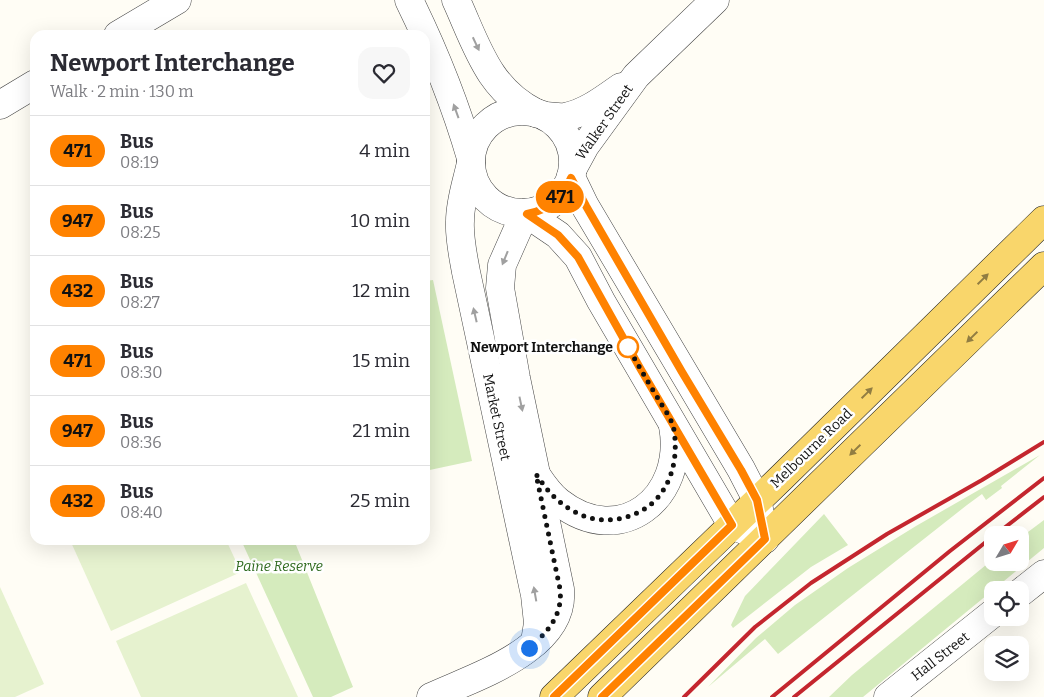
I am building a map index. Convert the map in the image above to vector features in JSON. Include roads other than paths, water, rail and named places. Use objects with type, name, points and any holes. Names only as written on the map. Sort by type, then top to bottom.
[{"type":"main road","name":"Melbourne Road","points":[[554,697],[1044,220]]},
{"type":"main road","points":[[602,697],[1044,266]]},
{"type":"street","points":[[126,30],[177,0]]},
{"type":"street","points":[[409,0],[423,30]]},
{"type":"street","points":[[456,0],[482,57],[497,83],[515,101],[541,114],[558,125],[567,138],[573,153],[572,173],[568,185],[558,199],[544,209],[526,214],[505,211],[488,200],[477,187],[471,171],[474,142],[483,128],[496,117],[512,111],[528,111],[541,114]]},
{"type":"street","name":"Walker Street","points":[[541,114],[564,117],[578,113],[595,104],[636,76],[715,0]]},
{"type":"street","points":[[430,45],[457,113],[471,160]]},
{"type":"street","name":"Walker Street","points":[[572,173],[585,146],[636,76]]},
{"type":"street","points":[[0,105],[30,87]]},
{"type":"street","name":"Market Street","points":[[471,160],[460,213],[461,236],[466,272],[535,595],[538,624],[535,642]]},
{"type":"street","points":[[572,173],[586,206],[757,500],[765,539]]},
{"type":"street","points":[[526,214],[558,235],[578,257],[606,309],[732,525],[765,539]]},
{"type":"street","name":"Market Street","points":[[431,697],[498,667],[524,652],[556,618],[561,601],[511,357],[499,281],[502,265],[526,214]]},
{"type":"street","points":[[536,474],[545,488],[558,502],[581,515],[605,521],[630,516],[653,502],[667,484],[674,459],[675,435],[673,423]]},
{"type":"street","name":"Hall Street","points":[[888,697],[984,620]]},
{"type":"railway","points":[[684,697],[755,627],[811,583],[887,534],[1044,442]]},
{"type":"railway","points":[[772,697],[950,551],[1044,478]]},
{"type":"railway","points":[[1007,526],[1044,497]]},
{"type":"railway","points":[[794,697],[984,543]]},
{"type":"place","name":"Newport Interchange","points":[[628,347]]},
{"type":"park label","name":"Paine Reserve","points":[[279,566]]}]
